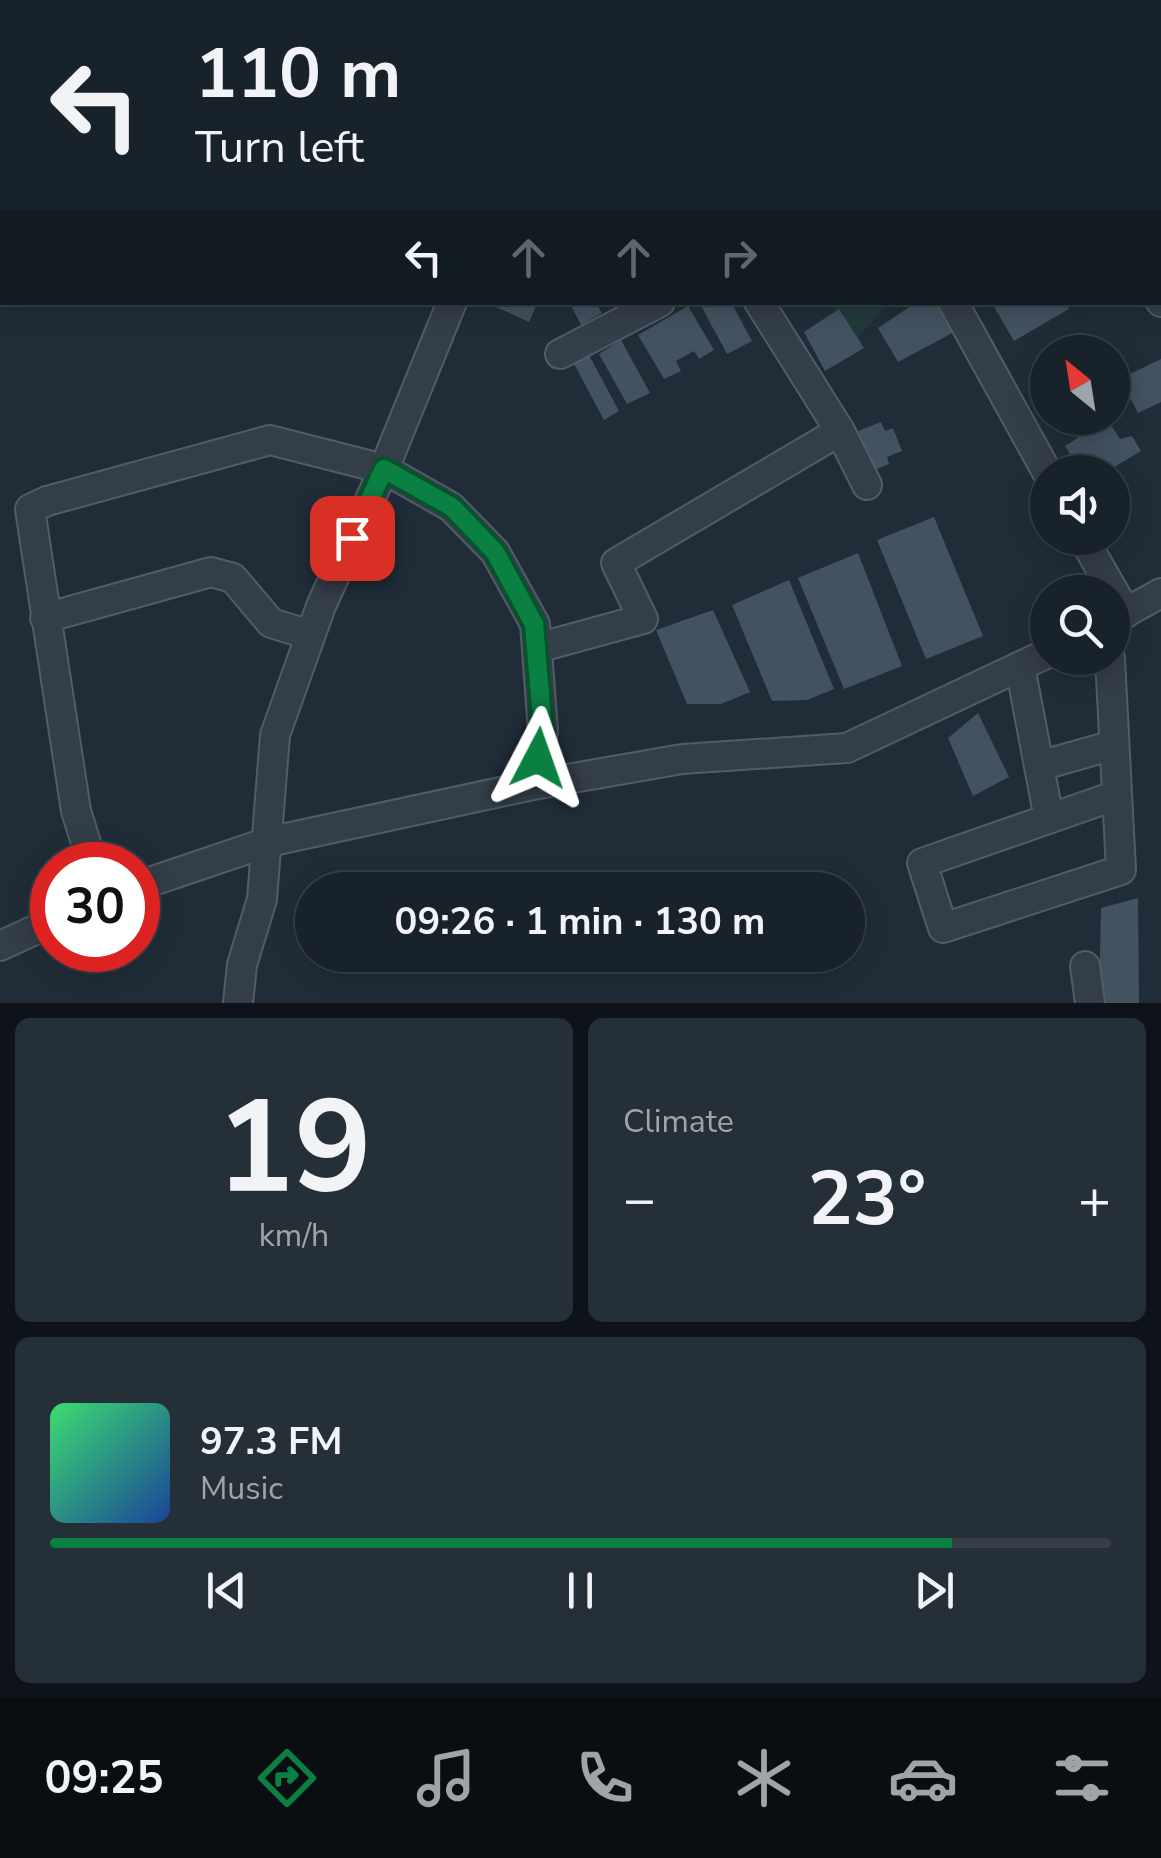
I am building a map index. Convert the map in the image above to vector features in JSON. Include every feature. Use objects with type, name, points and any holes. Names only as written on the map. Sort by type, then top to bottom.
[{"type":"street","points":[[238,1003],[242,965],[262,899],[275,735],[310,636],[451,305]]},
{"type":"street","points":[[560,354],[654,305]]},
{"type":"street","points":[[761,305],[840,431],[868,485]]},
{"type":"street","points":[[954,305],[1037,455]]},
{"type":"street","points":[[537,648],[643,619],[616,563],[840,431]]},
{"type":"street","points":[[86,842],[76,811],[30,509],[270,440],[384,469],[452,507],[495,552],[534,624],[543,731],[532,785]]},
{"type":"street","points":[[45,618],[210,572],[233,578],[272,622],[310,636]]},
{"type":"street","points":[[1130,610],[1161,594]]},
{"type":"street","points":[[160,879],[268,842],[532,785],[682,759],[847,748],[1030,661]]},
{"type":"street","points":[[1020,666],[1049,819]]},
{"type":"street","points":[[1111,675],[1117,795],[1120,870],[943,928],[922,863],[1117,795]]},
{"type":"street","points":[[1039,766],[1114,746]]},
{"type":"street","points":[[0,946],[30,932]]},
{"type":"street","points":[[1085,966],[1090,1003]]},
{"type":"green space","points":[[831,305],[887,305],[856,339]]},
{"type":"building","points":[[492,305],[537,305],[529,322]]},
{"type":"building","points":[[571,305],[597,305],[602,313],[581,325]]},
{"type":"building","points":[[701,305],[733,305],[752,341],[727,354]]},
{"type":"building","points":[[912,305],[944,305],[958,330],[898,362],[878,328]]},
{"type":"building","points":[[993,305],[1067,305],[1069,309],[1014,341]]},
{"type":"building","points":[[688,306],[714,350],[699,359],[694,351],[676,361],[681,371],[664,379],[638,335]]},
{"type":"building","points":[[839,309],[864,348],[825,371],[804,332]]},
{"type":"building","points":[[621,340],[650,393],[627,404],[599,354]]},
{"type":"building","points":[[589,355],[619,411],[604,420],[574,364]]},
{"type":"building","points":[[1161,359],[1161,402],[1138,413],[1130,398],[1130,374]]},
{"type":"building","points":[[881,422],[885,431],[893,428],[902,451],[887,457],[889,464],[874,470],[858,431]]},
{"type":"building","points":[[1082,435],[1117,435],[1120,439],[1132,436],[1141,451],[1130,458],[1071,455],[1065,446]]},
{"type":"building","points":[[934,517],[983,636],[926,659],[877,540]]},
{"type":"building","points":[[858,553],[902,666],[844,689],[798,578]]},
{"type":"building","points":[[789,580],[834,689],[807,700],[772,701],[732,605]]},
{"type":"building","points":[[713,610],[750,692],[721,704],[687,704],[656,630]]},
{"type":"building","points":[[978,713],[1009,777],[973,796],[948,738]]},
{"type":"building","points":[[1138,898],[1139,1003],[1099,1003],[1101,908]]},
{"type":"route","points":[[352,538],[384,469],[452,507],[495,552],[534,624],[543,731],[538,758]]}]
